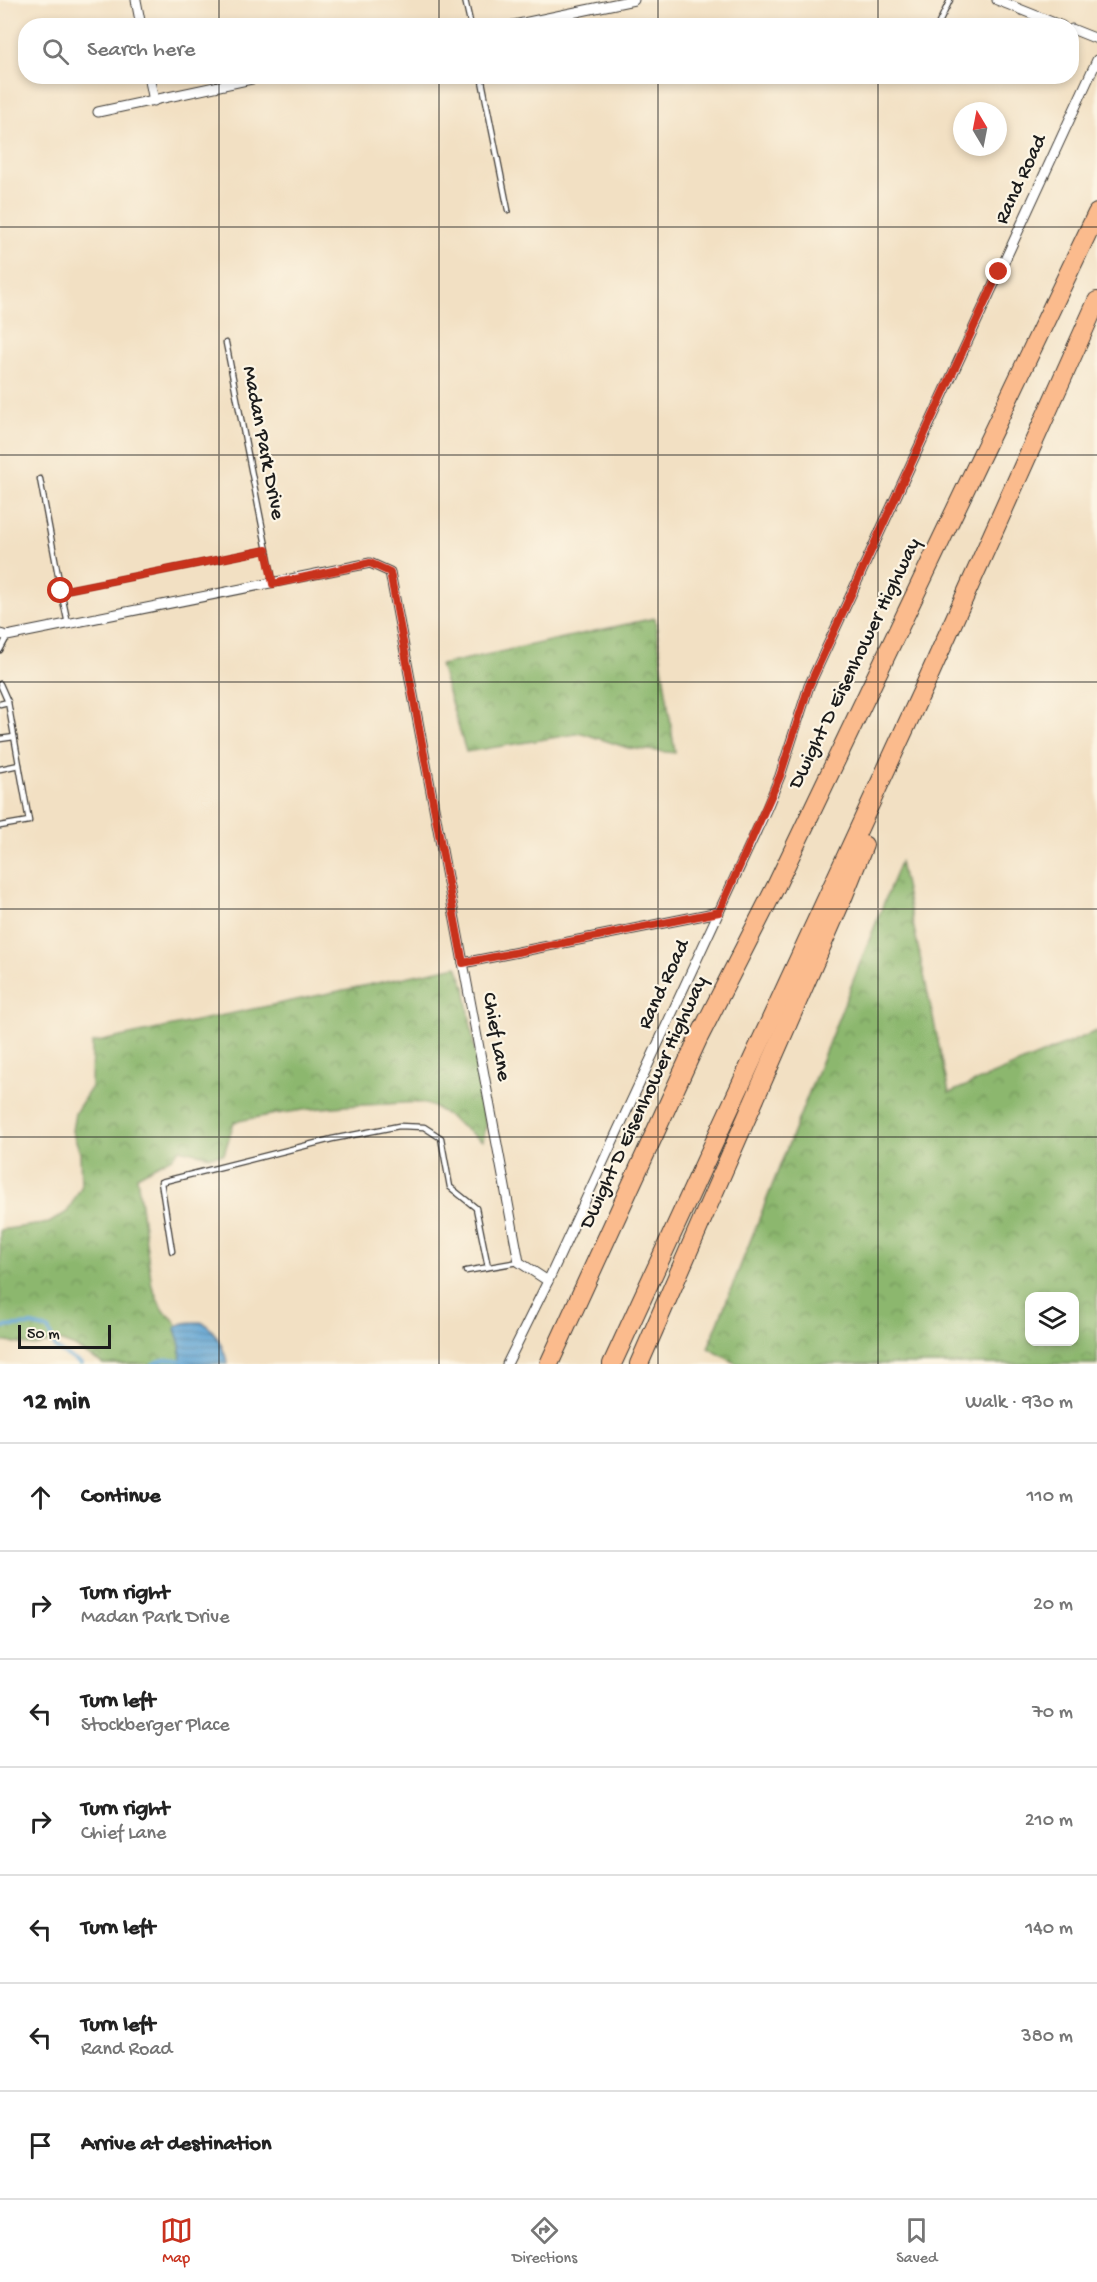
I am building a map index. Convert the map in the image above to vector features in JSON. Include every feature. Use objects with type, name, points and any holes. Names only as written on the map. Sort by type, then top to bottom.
[{"type":"highway","name":"Dwight D Eisenhower Highway","points":[[549,1364],[698,1039],[776,886],[1097,213]]},
{"type":"highway","points":[[612,1364],[925,685],[1097,301]]},
{"type":"highway","points":[[639,1364],[844,895],[925,685]]},
{"type":"highway","points":[[539,1364],[585,1283]]},
{"type":"street","points":[[136,0],[139,18]]},
{"type":"street","points":[[547,18],[634,0]]},
{"type":"street","points":[[997,0],[1042,18]]},
{"type":"street","points":[[1079,32],[1097,39]]},
{"type":"street","name":"Rand Road","points":[[507,1364],[548,1281],[719,912],[780,776],[814,676],[1097,60]]},
{"type":"street","points":[[151,84],[154,100]]},
{"type":"street","points":[[98,112],[229,84]]},
{"type":"street","name":"Chief Lane","points":[[273,584],[370,563],[390,572],[519,1262]]},
{"type":"street","points":[[4,635],[68,625],[273,584]]},
{"type":"street","points":[[463,963],[719,912]]},
{"type":"street","points":[[519,1262],[548,1281]]},
{"type":"lane","points":[[465,0],[469,18]]},
{"type":"lane","points":[[941,18],[950,0]]},
{"type":"lane","points":[[483,84],[508,210]]},
{"type":"lane","name":"Madan Park Drive","points":[[226,343],[273,584]]},
{"type":"lane","points":[[40,480],[68,625]]},
{"type":"lane","points":[[61,591],[266,550]]},
{"type":"lane","points":[[0,650],[4,635]]},
{"type":"lane","points":[[0,684],[8,702],[29,821],[0,826]]},
{"type":"lane","points":[[0,704],[8,702]]},
{"type":"lane","points":[[0,739],[14,737]]},
{"type":"lane","points":[[0,769],[19,765]]},
{"type":"lane","points":[[172,1251],[161,1182],[399,1125],[424,1127],[441,1137],[450,1186],[476,1208],[488,1267]]},
{"type":"lane","points":[[466,1271],[519,1262]]},
{"type":"green space","points":[[655,618],[675,753],[628,748],[582,733],[466,752],[440,665]]},
{"type":"green space","points":[[900,862],[949,1093],[1097,1031],[1097,1364],[737,1364],[708,1348]]},
{"type":"green space","points":[[457,966],[465,987],[486,1125],[483,1141],[438,1109],[417,1102],[309,1109],[234,1122],[224,1154],[210,1156],[180,1149],[172,1157],[137,1176],[152,1286],[162,1309],[177,1326],[175,1329],[180,1344],[181,1364],[103,1364],[75,1347],[59,1341],[34,1346],[0,1341],[0,1230],[49,1223],[67,1212],[81,1187],[80,1152],[72,1131],[75,1113],[91,1088],[92,1043]]},
{"type":"water","points":[[201,1322],[215,1334],[228,1364],[181,1364],[180,1344],[175,1329],[183,1323]]},
{"type":"waterway","points":[[0,1327],[32,1325],[48,1329],[56,1349],[81,1364]]},
{"type":"waterway","points":[[153,1364],[171,1359],[189,1364]]},
{"type":"route","points":[[61,591],[266,550],[273,584],[370,563],[390,572],[463,963],[719,912],[780,776],[809,686],[999,272]]}]
